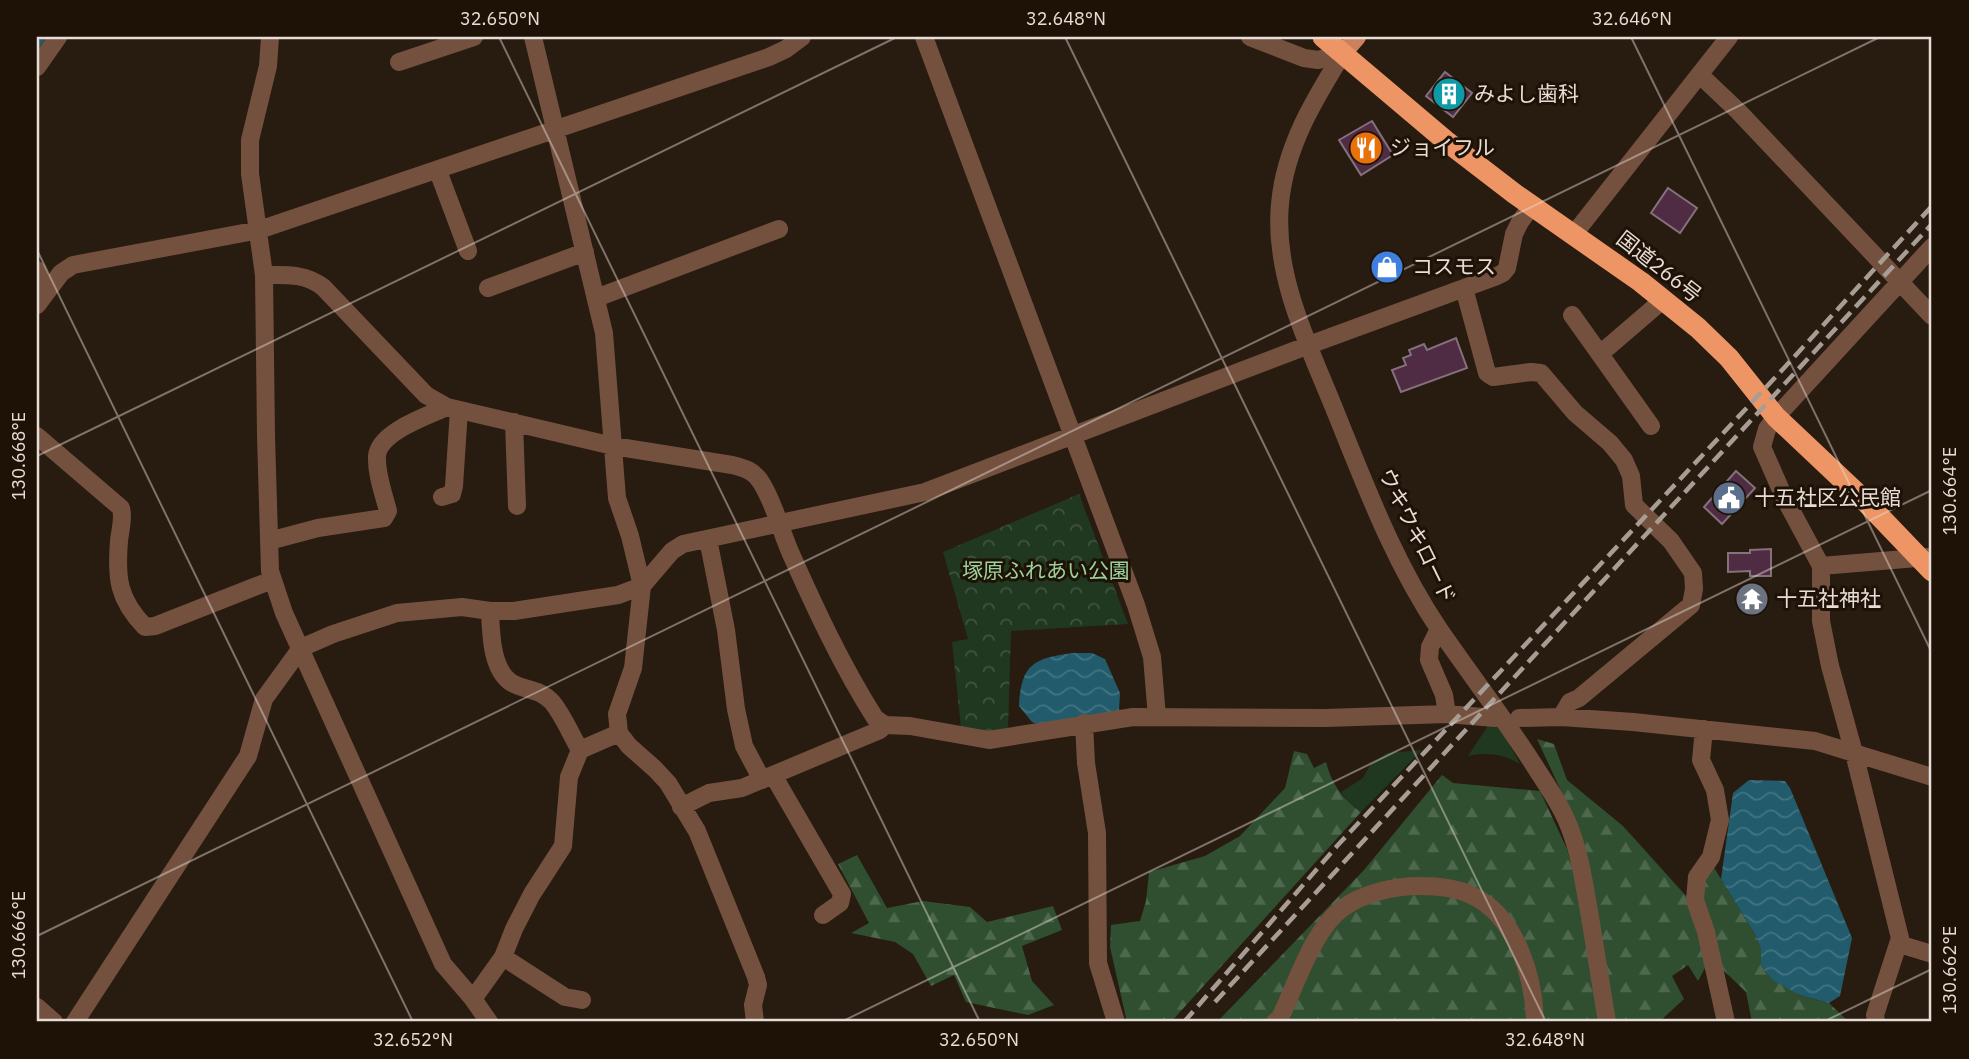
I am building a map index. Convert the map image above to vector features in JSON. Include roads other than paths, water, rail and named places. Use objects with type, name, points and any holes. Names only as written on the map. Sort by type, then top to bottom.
[{"type":"highway","name":"国道266号","points":[[1323,37],[1446,141],[1664,299],[1729,358],[1776,417],[1928,562]]},
{"type":"main road","points":[[1343,53],[1357,37]]},
{"type":"street","points":[[37,66],[58,37]]},
{"type":"street","points":[[270,37],[268,66],[250,140],[250,174],[264,275],[272,580],[443,964],[489,1022]]},
{"type":"street","points":[[399,62],[474,37]]},
{"type":"street","points":[[533,37],[606,347],[620,509],[630,536],[642,586],[633,668],[617,714],[619,733],[629,746],[662,776],[697,831],[756,976],[758,985],[753,1004],[755,1022]]},
{"type":"street","points":[[41,299],[61,273],[74,265],[259,230],[769,57],[802,37]]},
{"type":"street","points":[[924,37],[1136,605],[1152,657],[1157,717]]},
{"type":"street","points":[[1250,37],[1304,58],[1318,60],[1343,53]]},
{"type":"street","points":[[1574,234],[1729,37]]},
{"type":"street","name":"ウキウキロード","points":[[1343,53],[1312,102],[1293,144],[1280,205],[1280,240],[1291,295],[1377,515],[1410,582],[1440,629],[1514,732],[1566,818],[1585,887],[1607,1022]]},
{"type":"street","points":[[1700,75],[1738,111],[1932,316]]},
{"type":"street","points":[[438,171],[468,250]]},
{"type":"street","points":[[75,1022],[248,756],[264,699],[301,648],[332,634],[397,614],[463,607],[514,611],[581,603],[618,595],[642,586],[672,551],[683,544],[925,492],[1503,273],[1507,268],[1514,234],[1532,205]]},
{"type":"street","points":[[596,298],[779,229]]},
{"type":"street","points":[[1876,1022],[1875,1015],[1900,938],[1830,666],[1821,621],[1821,566],[1784,497],[1762,447],[1766,429],[1776,417],[1932,247]]},
{"type":"street","points":[[488,288],[585,252]]},
{"type":"street","points":[[37,270],[43,285],[41,299]]},
{"type":"street","points":[[264,275],[313,279],[426,395],[453,408],[613,446],[746,468],[755,473],[763,485],[777,523],[828,635],[875,718],[885,724],[989,740],[1133,717],[1325,718],[1447,714],[1495,718]]},
{"type":"street","points":[[1464,288],[1487,373],[1493,377],[1531,372],[1541,373],[1549,379],[1575,413],[1624,460],[1631,476],[1634,505],[1671,541],[1693,573],[1691,605],[1579,698],[1570,702],[1561,717]]},
{"type":"street","points":[[1600,354],[1664,299]]},
{"type":"street","points":[[1572,315],[1651,426]]},
{"type":"street","points":[[442,497],[452,494],[454,486],[453,408]]},
{"type":"street","points":[[269,541],[318,528],[384,518],[388,511],[377,455],[382,442],[391,434],[453,408]]},
{"type":"street","points":[[514,422],[517,506]]},
{"type":"street","points":[[37,436],[121,508],[123,516],[119,546],[119,589],[145,627],[155,626],[272,580]]},
{"type":"street","points":[[708,539],[726,630],[736,709],[744,746],[838,885],[842,894],[840,903],[823,915]]},
{"type":"street","points":[[1821,566],[1928,562]]},
{"type":"street","points":[[490,611],[496,657],[504,676],[513,684],[532,689],[553,703],[580,750]]},
{"type":"street","points":[[1440,629],[1430,647],[1429,660],[1444,695],[1447,714]]},
{"type":"street","points":[[1519,718],[1561,717],[1815,741],[1932,777]]},
{"type":"street","points":[[1084,723],[1086,763],[1097,833],[1098,964],[1116,1022]]},
{"type":"street","points":[[681,807],[709,793],[742,788],[880,730],[885,724]]},
{"type":"street","points":[[1704,729],[1701,760],[1715,790],[1720,821],[1711,857],[1697,877],[1695,900],[1706,932],[1726,1022]]},
{"type":"street","points":[[473,999],[503,957],[532,894],[563,846],[569,777],[580,750],[619,733]]},
{"type":"street","points":[[1275,1022],[1280,1018],[1321,931],[1328,923],[1343,907],[1378,892],[1402,886],[1432,886],[1471,894],[1492,909],[1507,926],[1526,966],[1534,1001],[1535,1022]]},
{"type":"street","points":[[1899,944],[1932,954]]},
{"type":"street","points":[[503,957],[565,997],[582,1000]]},
{"type":"street","points":[[37,1007],[54,1022]]},
{"type":"water","points":[[1092,653],[1105,659],[1120,693],[1119,711],[1040,725],[1032,722],[1019,706],[1020,692],[1027,672],[1048,657]]},
{"type":"water","points":[[1749,780],[1785,781],[1790,788],[1852,938],[1840,996],[1829,1003],[1800,995],[1774,981],[1761,966],[1761,950],[1756,936],[1721,879],[1733,793]]},
{"type":"waterway","points":[[37,47],[44,37]]},
{"type":"railway","points":[[1184,1022],[1337,846],[1932,206]]},
{"type":"railway","points":[[1215,1002],[1932,224]]},
{"type":"place","name":"みよし歯科","points":[[1449,94]]},
{"type":"place","name":"ジョイフル","points":[[1366,148]]},
{"type":"place","name":"コスモス","points":[[1387,267]]},
{"type":"place","name":"十五社区公民館","points":[[1729,498]]},
{"type":"place","name":"十五社神社","points":[[1752,599]]},
{"type":"park label","name":"塚原ふれあい公園","points":[[1046,571]]}]
